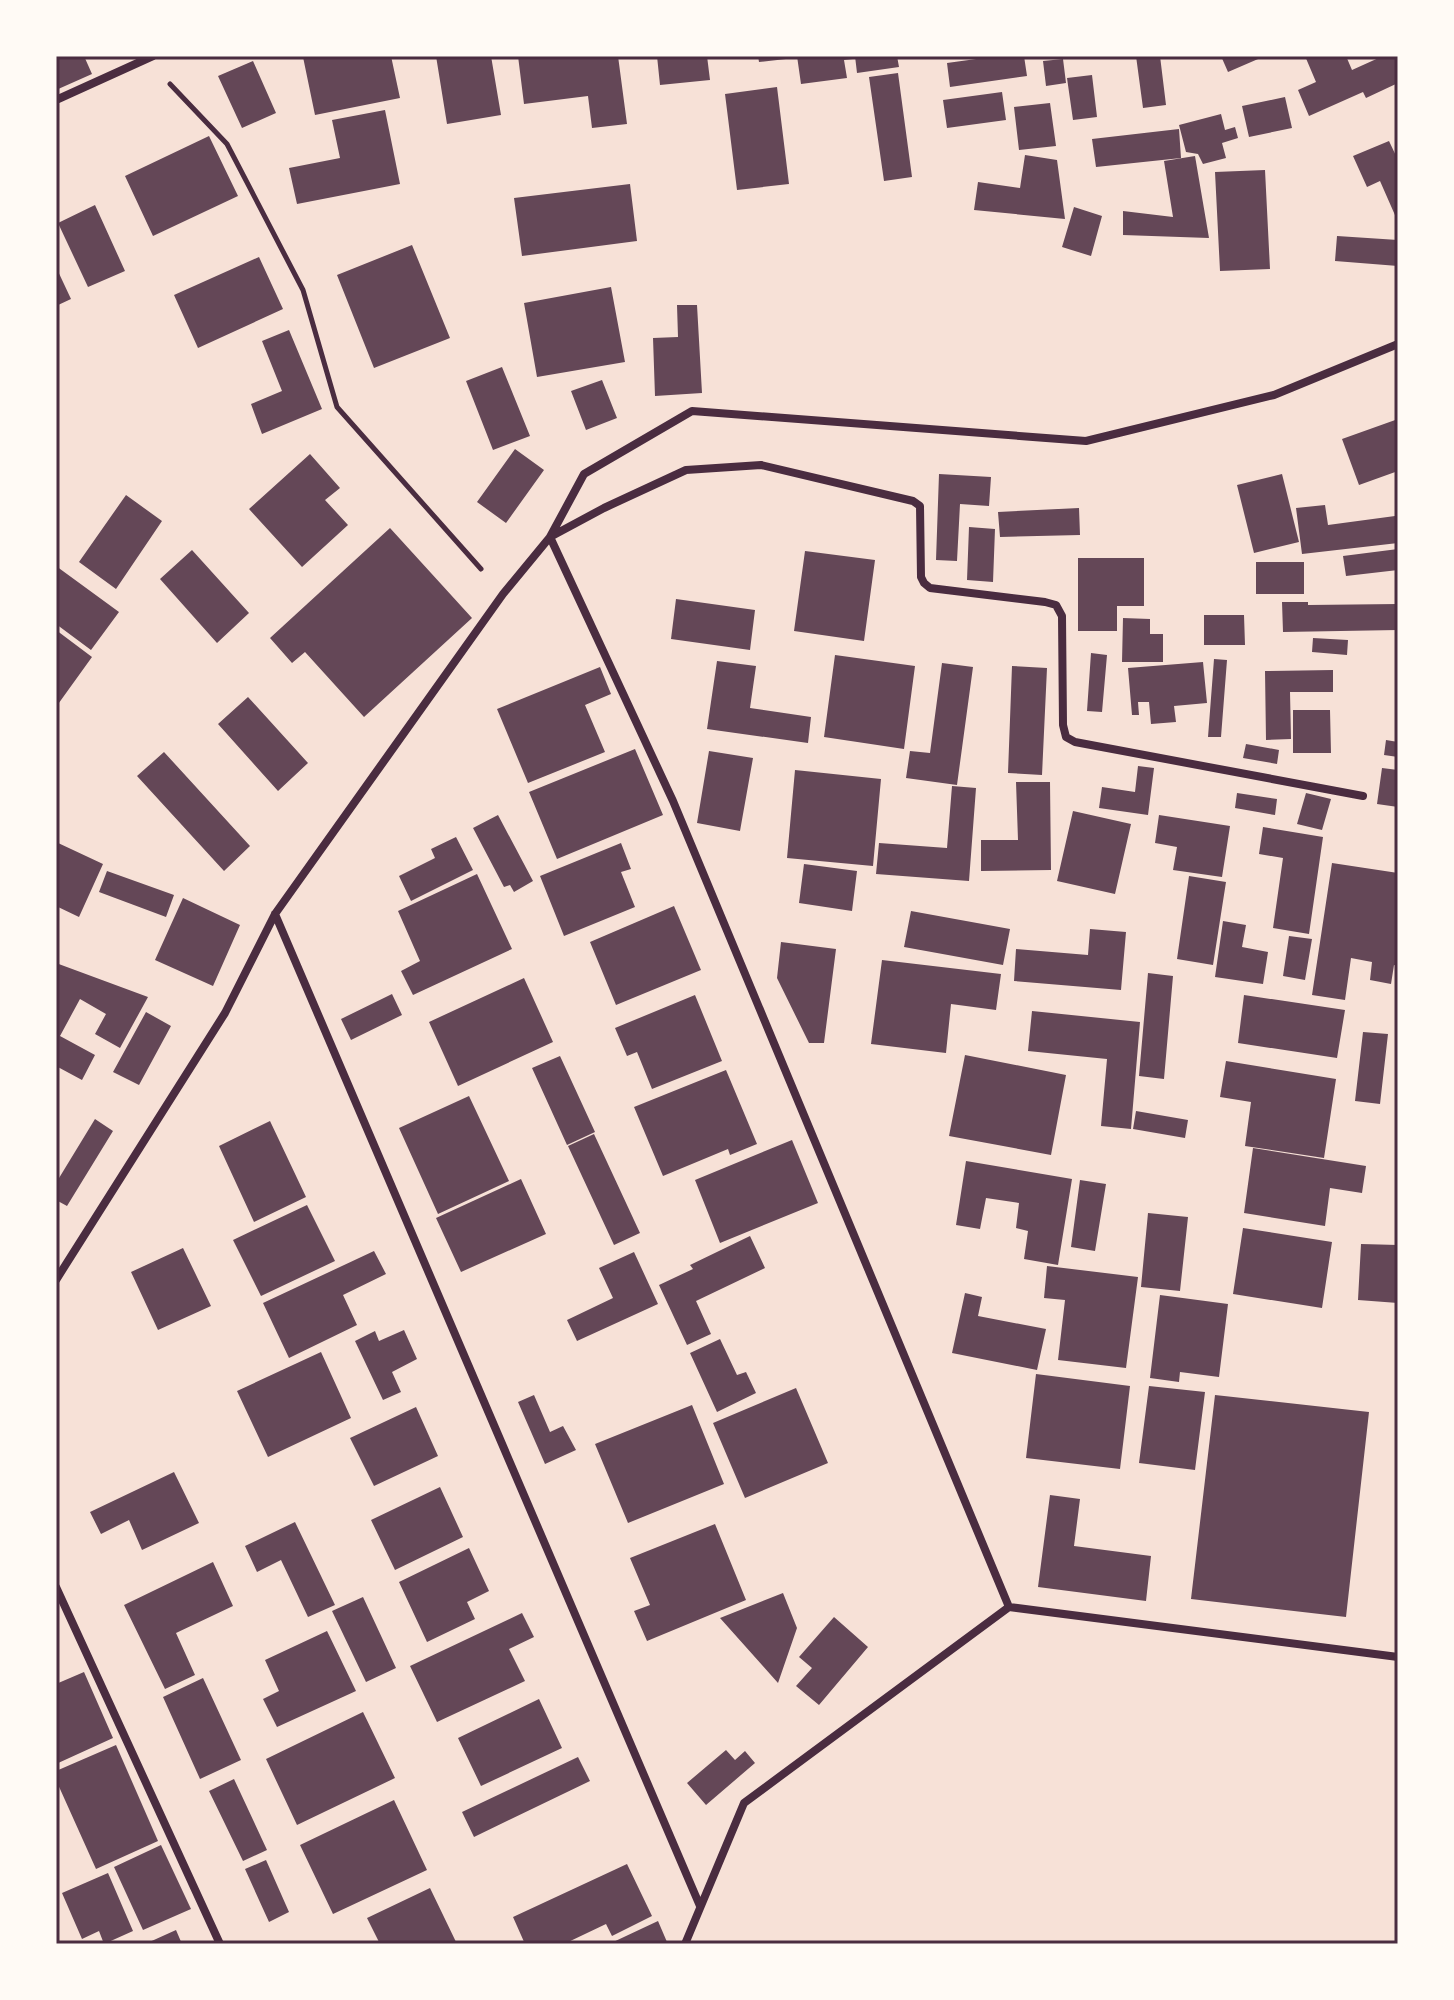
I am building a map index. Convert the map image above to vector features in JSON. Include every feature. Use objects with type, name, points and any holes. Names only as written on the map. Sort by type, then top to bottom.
[{"type":"street","points":[[56,100],[148,57]]},
{"type":"street","points":[[56,1280],[225,1013],[275,914],[503,594],[550,537],[584,474],[692,411],[1086,441],[1274,395],[1398,344]]},
{"type":"street","points":[[550,537],[686,470],[761,465],[913,501],[920,506],[921,577],[930,588],[1056,605],[1062,616],[1063,725],[1066,737],[1075,742],[1363,796]]},
{"type":"street","points":[[550,537],[673,801],[1009,1607]]},
{"type":"street","points":[[275,914],[700,1906]]},
{"type":"street","points":[[56,1587],[220,1944]]},
{"type":"street","points":[[685,1944],[744,1803],[1009,1607],[1398,1657]]},
{"type":"path","points":[[148,57],[227,144],[303,290],[337,407],[503,594]]},
{"type":"building","points":[[56,56],[84,56],[92,74],[56,90]]},
{"type":"building","points":[[391,56],[400,98],[315,115],[303,57]]},
{"type":"building","points":[[436,56],[491,56],[501,115],[447,124]]},
{"type":"building","points":[[518,56],[618,56],[627,124],[592,128],[588,96],[524,104]]},
{"type":"building","points":[[657,56],[707,56],[710,80],[660,85]]},
{"type":"building","points":[[758,56],[786,56],[786,59],[759,62]]},
{"type":"building","points":[[797,56],[852,56],[853,59],[844,60],[847,78],[801,84]]},
{"type":"building","points":[[855,56],[897,56],[899,67],[857,73]]},
{"type":"building","points":[[1024,56],[1027,76],[950,87],[947,63]]},
{"type":"building","points":[[1136,56],[1160,56],[1166,105],[1143,108]]},
{"type":"building","points":[[1221,56],[1265,56],[1228,72]]},
{"type":"building","points":[[1305,56],[1346,56],[1352,70],[1383,56],[1398,56],[1398,83],[1366,98],[1363,92],[1309,116],[1298,90],[1316,82]]},
{"type":"building","points":[[1063,59],[1066,83],[1046,86],[1043,61]]},
{"type":"building","points":[[253,61],[276,113],[242,128],[218,76]]},
{"type":"building","points":[[898,73],[912,177],[884,181],[869,77]]},
{"type":"building","points":[[1092,75],[1097,117],[1073,120],[1067,78]]},
{"type":"building","points":[[777,87],[789,184],[737,190],[725,94]]},
{"type":"building","points":[[1002,92],[1006,120],[947,128],[943,100]]},
{"type":"building","points":[[1285,97],[1292,128],[1249,137],[1242,106]]},
{"type":"building","points":[[1050,103],[1056,146],[1019,150],[1014,107]]},
{"type":"building","points":[[385,110],[400,184],[297,204],[289,168],[340,158],[332,120]]},
{"type":"building","points":[[1221,114],[1225,130],[1235,127],[1238,138],[1222,143],[1226,158],[1203,164],[1198,154],[1186,152],[1179,125]]},
{"type":"building","points":[[1179,129],[1181,158],[1096,167],[1092,139]]},
{"type":"building","points":[[209,136],[238,196],[153,236],[125,176]]},
{"type":"building","points":[[1389,141],[1398,160],[1398,222],[1380,181],[1367,187],[1353,156]]},
{"type":"building","points":[[1025,155],[1057,160],[1065,219],[974,210],[978,182],[1020,188]]},
{"type":"building","points":[[1195,156],[1209,238],[1123,235],[1123,211],[1173,217],[1164,161]]},
{"type":"building","points":[[1265,170],[1270,269],[1220,271],[1215,172]]},
{"type":"building","points":[[630,184],[637,241],[522,256],[514,198]]},
{"type":"building","points":[[95,205],[125,271],[88,287],[58,223]]},
{"type":"building","points":[[1074,207],[1102,216],[1091,256],[1062,247]]},
{"type":"building","points":[[1337,236],[1398,240],[1398,266],[1335,261]]},
{"type":"building","points":[[412,245],[450,338],[374,368],[337,275]]},
{"type":"building","points":[[259,257],[283,309],[198,348],[174,295]]},
{"type":"building","points":[[56,267],[71,299],[56,306]]},
{"type":"building","points":[[611,287],[625,362],[537,377],[524,303]]},
{"type":"building","points":[[677,305],[697,305],[702,393],[655,396],[653,338],[678,337]]},
{"type":"building","points":[[289,330],[322,409],[262,434],[251,404],[282,391],[262,341]]},
{"type":"building","points":[[502,367],[530,436],[493,450],[466,381]]},
{"type":"building","points":[[602,380],[617,418],[586,430],[571,391]]},
{"type":"building","points":[[1398,419],[1398,471],[1359,485],[1342,439]]},
{"type":"building","points":[[515,449],[544,470],[506,523],[477,502]]},
{"type":"building","points":[[310,454],[340,488],[325,500],[348,525],[302,567],[249,509]]},
{"type":"building","points":[[939,474],[991,477],[989,506],[960,504],[957,561],[936,560]]},
{"type":"building","points":[[1282,474],[1299,542],[1254,553],[1237,485]]},
{"type":"building","points":[[126,495],[162,521],[116,589],[79,562]]},
{"type":"building","points":[[1325,505],[1328,525],[1395,516],[1398,543],[1302,554],[1296,508]]},
{"type":"building","points":[[1079,508],[1080,535],[1000,537],[998,512]]},
{"type":"building","points":[[969,527],[995,529],[993,582],[967,580]]},
{"type":"building","points":[[390,528],[472,618],[364,717],[305,652],[292,663],[270,638]]},
{"type":"building","points":[[1398,549],[1398,570],[1346,576],[1343,556]]},
{"type":"building","points":[[192,550],[249,613],[217,643],[160,579]]},
{"type":"building","points":[[805,551],[875,560],[864,641],[794,631]]},
{"type":"building","points":[[1078,558],[1144,558],[1144,606],[1117,606],[1117,631],[1078,631]]},
{"type":"building","points":[[1256,562],[1304,562],[1304,594],[1256,594]]},
{"type":"building","points":[[56,566],[119,612],[91,650],[56,624]]},
{"type":"building","points":[[676,599],[755,610],[750,650],[671,639]]},
{"type":"building","points":[[1282,602],[1308,602],[1308,605],[1398,604],[1398,630],[1283,632]]},
{"type":"building","points":[[1204,615],[1244,615],[1245,645],[1204,645]]},
{"type":"building","points":[[1123,618],[1150,619],[1150,634],[1163,634],[1163,662],[1122,662]]},
{"type":"building","points":[[56,630],[92,657],[56,707]]},
{"type":"building","points":[[1313,638],[1348,640],[1347,655],[1312,652]]},
{"type":"building","points":[[1091,653],[1107,655],[1102,712],[1087,711]]},
{"type":"building","points":[[835,655],[915,666],[904,749],[824,737]]},
{"type":"building","points":[[1214,659],[1227,660],[1221,737],[1208,737]]},
{"type":"building","points":[[717,661],[756,666],[750,708],[811,717],[808,743],[707,729]]},
{"type":"building","points":[[1203,662],[1207,703],[1174,706],[1176,722],[1151,724],[1149,702],[1138,702],[1139,715],[1132,715],[1128,668]]},
{"type":"building","points":[[942,663],[973,667],[957,785],[906,778],[910,751],[930,753]]},
{"type":"building","points":[[1012,666],[1047,668],[1042,775],[1008,773]]},
{"type":"building","points":[[600,667],[611,694],[585,705],[605,752],[528,783],[497,709]]},
{"type":"building","points":[[1333,670],[1333,692],[1290,692],[1291,739],[1266,740],[1265,671]]},
{"type":"building","points":[[248,697],[308,763],[278,791],[218,724]]},
{"type":"building","points":[[1293,710],[1330,710],[1331,753],[1293,753]]},
{"type":"building","points":[[1386,740],[1398,742],[1398,757],[1384,755]]},
{"type":"building","points":[[1246,744],[1279,750],[1277,764],[1243,758]]},
{"type":"building","points":[[635,749],[663,815],[557,859],[529,792]]},
{"type":"building","points":[[709,751],[753,758],[740,831],[697,823]]},
{"type":"building","points":[[164,752],[250,846],[224,871],[137,776]]},
{"type":"building","points":[[1138,766],[1154,768],[1148,815],[1099,808],[1102,787],[1135,792]]},
{"type":"building","points":[[1382,768],[1398,770],[1398,807],[1377,804]]},
{"type":"building","points":[[795,770],[881,779],[873,866],[787,858]]},
{"type":"building","points":[[1016,782],[1050,782],[1051,870],[981,871],[981,840],[1018,840]]},
{"type":"building","points":[[952,786],[976,788],[969,881],[876,874],[879,843],[947,848]]},
{"type":"building","points":[[1237,793],[1277,799],[1275,815],[1235,808]]},
{"type":"building","points":[[1306,793],[1331,799],[1322,830],[1297,824]]},
{"type":"building","points":[[1073,811],[1131,824],[1115,894],[1057,881]]},
{"type":"building","points":[[498,815],[533,881],[514,892],[510,885],[504,887],[473,828]]},
{"type":"building","points":[[1159,815],[1230,826],[1222,877],[1173,870],[1177,847],[1155,843]]},
{"type":"building","points":[[1263,827],[1323,837],[1309,934],[1273,928],[1283,858],[1259,854]]},
{"type":"building","points":[[456,837],[473,870],[411,901],[399,876],[435,858],[431,849]]},
{"type":"building","points":[[56,842],[103,864],[79,917],[56,906]]},
{"type":"building","points":[[621,843],[631,869],[621,872],[635,907],[564,936],[540,876]]},
{"type":"building","points":[[1332,863],[1398,873],[1398,966],[1394,965],[1391,984],[1370,980],[1372,962],[1351,958],[1345,1000],[1312,995]]},
{"type":"building","points":[[804,864],[857,871],[852,911],[799,903]]},
{"type":"building","points":[[107,871],[174,895],[166,917],[99,892]]},
{"type":"building","points":[[477,874],[512,949],[413,995],[401,971],[420,961],[398,911]]},
{"type":"building","points":[[1189,876],[1226,882],[1213,965],[1177,959]]},
{"type":"building","points":[[183,898],[240,925],[213,986],[155,960]]},
{"type":"building","points":[[674,906],[701,970],[616,1005],[590,942]]},
{"type":"building","points":[[911,911],[1010,929],[1003,965],[904,947]]},
{"type":"building","points":[[1223,921],[1246,925],[1242,947],[1268,952],[1263,984],[1215,977]]},
{"type":"building","points":[[1090,929],[1126,932],[1121,990],[1014,981],[1016,949],[1088,955]]},
{"type":"building","points":[[1289,936],[1312,939],[1305,980],[1283,976]]},
{"type":"building","points":[[781,942],[836,949],[824,1043],[809,1043],[777,978]]},
{"type":"building","points":[[882,960],[1001,974],[996,1010],[951,1004],[946,1053],[871,1044]]},
{"type":"building","points":[[56,963],[148,997],[120,1048],[95,1034],[106,1014],[80,999],[60,1036],[95,1055],[82,1080],[56,1066]]},
{"type":"building","points":[[1148,973],[1173,976],[1164,1079],[1139,1076]]},
{"type":"building","points":[[524,978],[553,1042],[458,1086],[429,1022]]},
{"type":"building","points":[[392,994],[402,1015],[351,1040],[341,1019]]},
{"type":"building","points":[[695,995],[722,1061],[652,1089],[637,1052],[627,1056],[615,1028]]},
{"type":"building","points":[[1244,995],[1345,1010],[1337,1058],[1238,1043]]},
{"type":"building","points":[[1032,1011],[1140,1022],[1131,1129],[1101,1126],[1107,1059],[1028,1051]]},
{"type":"building","points":[[146,1012],[171,1026],[139,1085],[113,1072]]},
{"type":"building","points":[[1363,1032],[1388,1034],[1380,1104],[1355,1101]]},
{"type":"building","points":[[965,1055],[1066,1075],[1051,1155],[949,1136]]},
{"type":"building","points":[[560,1056],[595,1132],[567,1145],[532,1068]]},
{"type":"building","points":[[1226,1061],[1336,1079],[1324,1158],[1245,1146],[1251,1102],[1220,1097]]},
{"type":"building","points":[[726,1070],[757,1144],[730,1155],[728,1149],[663,1176],[634,1107]]},
{"type":"building","points":[[469,1096],[509,1181],[438,1214],[399,1128]]},
{"type":"building","points":[[1136,1111],[1188,1120],[1185,1138],[1133,1129]]},
{"type":"building","points":[[95,1119],[113,1131],[67,1206],[56,1200],[56,1183]]},
{"type":"building","points":[[270,1121],[306,1197],[254,1222],[219,1146]]},
{"type":"building","points":[[594,1134],[640,1233],[614,1245],[568,1146]]},
{"type":"building","points":[[792,1140],[818,1203],[720,1243],[695,1180]]},
{"type":"building","points":[[1253,1148],[1366,1166],[1362,1193],[1330,1188],[1325,1226],[1244,1213]]},
{"type":"building","points":[[966,1161],[1072,1179],[1058,1265],[1024,1259],[1028,1231],[1016,1228],[1019,1203],[986,1198],[980,1229],[956,1225]]},
{"type":"building","points":[[521,1179],[546,1234],[461,1272],[436,1218]]},
{"type":"building","points":[[1080,1180],[1106,1184],[1095,1251],[1071,1247]]},
{"type":"building","points":[[307,1205],[335,1261],[261,1296],[233,1240]]},
{"type":"building","points":[[1148,1213],[1188,1217],[1180,1291],[1141,1287]]},
{"type":"building","points":[[1243,1228],[1332,1242],[1322,1308],[1233,1294]]},
{"type":"building","points":[[750,1236],[765,1268],[696,1301],[711,1334],[687,1345],[659,1285],[693,1269],[690,1265]]},
{"type":"building","points":[[1361,1244],[1398,1245],[1398,1303],[1358,1300]]},
{"type":"building","points":[[183,1248],[211,1306],[158,1330],[131,1272]]},
{"type":"building","points":[[374,1251],[386,1274],[343,1295],[357,1325],[289,1358],[263,1303]]},
{"type":"building","points":[[634,1252],[658,1304],[577,1341],[567,1320],[613,1298],[599,1268]]},
{"type":"building","points":[[1047,1266],[1138,1277],[1126,1368],[1058,1360],[1065,1300],[1044,1298]]},
{"type":"building","points":[[965,1293],[982,1297],[978,1316],[1046,1329],[1037,1370],[952,1353]]},
{"type":"building","points":[[1160,1295],[1228,1304],[1219,1377],[1180,1372],[1179,1382],[1150,1378]]},
{"type":"building","points":[[404,1330],[417,1359],[392,1372],[401,1392],[383,1400],[355,1341],[375,1331],[379,1341]]},
{"type":"building","points":[[720,1339],[737,1375],[746,1372],[756,1393],[717,1412],[690,1353]]},
{"type":"building","points":[[321,1352],[351,1418],[268,1457],[237,1391]]},
{"type":"building","points":[[1036,1374],[1130,1386],[1120,1469],[1026,1458]]},
{"type":"building","points":[[1149,1386],[1205,1392],[1195,1470],[1139,1463]]},
{"type":"building","points":[[796,1388],[828,1463],[745,1498],[713,1423]]},
{"type":"building","points":[[534,1395],[550,1432],[563,1426],[576,1450],[545,1464],[518,1402]]},
{"type":"building","points":[[1215,1395],[1369,1412],[1346,1617],[1191,1599]]},
{"type":"building","points":[[692,1405],[724,1484],[628,1523],[595,1444]]},
{"type":"building","points":[[416,1407],[438,1456],[374,1486],[350,1438]]},
{"type":"building","points":[[174,1472],[199,1523],[142,1550],[129,1520],[101,1534],[90,1512]]},
{"type":"building","points":[[440,1487],[463,1537],[395,1570],[371,1520]]},
{"type":"building","points":[[1050,1495],[1080,1499],[1074,1546],[1151,1556],[1146,1601],[1038,1587]]},
{"type":"building","points":[[295,1522],[335,1605],[308,1617],[281,1560],[257,1572],[245,1546]]},
{"type":"building","points":[[715,1524],[746,1600],[647,1641],[634,1611],[650,1605],[630,1558]]},
{"type":"building","points":[[469,1548],[489,1591],[467,1602],[475,1619],[427,1642],[399,1582]]},
{"type":"building","points":[[213,1562],[233,1606],[176,1633],[195,1675],[165,1689],[124,1605]]},
{"type":"building","points":[[783,1593],[797,1628],[778,1683],[720,1618]]},
{"type":"building","points":[[363,1597],[396,1668],[366,1682],[332,1611]]},
{"type":"building","points":[[522,1613],[534,1637],[509,1649],[525,1681],[437,1722],[410,1666]]},
{"type":"building","points":[[834,1617],[868,1647],[819,1705],[796,1686],[812,1668],[799,1657]]},
{"type":"building","points":[[327,1631],[356,1691],[277,1727],[263,1699],[279,1691],[265,1660]]},
{"type":"building","points":[[84,1672],[113,1738],[56,1764],[56,1684]]},
{"type":"building","points":[[203,1678],[241,1760],[200,1779],[163,1697]]},
{"type":"building","points":[[539,1699],[562,1748],[481,1786],[458,1738]]},
{"type":"building","points":[[363,1712],[395,1778],[297,1825],[266,1759]]},
{"type":"building","points":[[116,1745],[158,1841],[96,1869],[56,1780],[56,1771]]},
{"type":"building","points":[[726,1750],[735,1760],[745,1751],[755,1763],[706,1805],[687,1783]]},
{"type":"building","points":[[578,1757],[590,1781],[474,1837],[462,1812]]},
{"type":"building","points":[[234,1779],[267,1850],[243,1861],[209,1791]]},
{"type":"building","points":[[394,1800],[427,1870],[333,1914],[300,1845]]},
{"type":"building","points":[[161,1845],[191,1909],[143,1930],[114,1867]]},
{"type":"building","points":[[266,1860],[289,1912],[269,1922],[245,1869]]},
{"type":"building","points":[[627,1864],[652,1916],[612,1936],[606,1924],[564,1944],[525,1944],[513,1917]]},
{"type":"building","points":[[108,1873],[133,1931],[104,1944],[99,1931],[82,1939],[62,1893]]},
{"type":"building","points":[[430,1888],[457,1944],[380,1944],[367,1918]]},
{"type":"building","points":[[658,1921],[667,1942],[665,1944],[609,1944]]},
{"type":"building","points":[[176,1930],[182,1944],[145,1944]]}]
